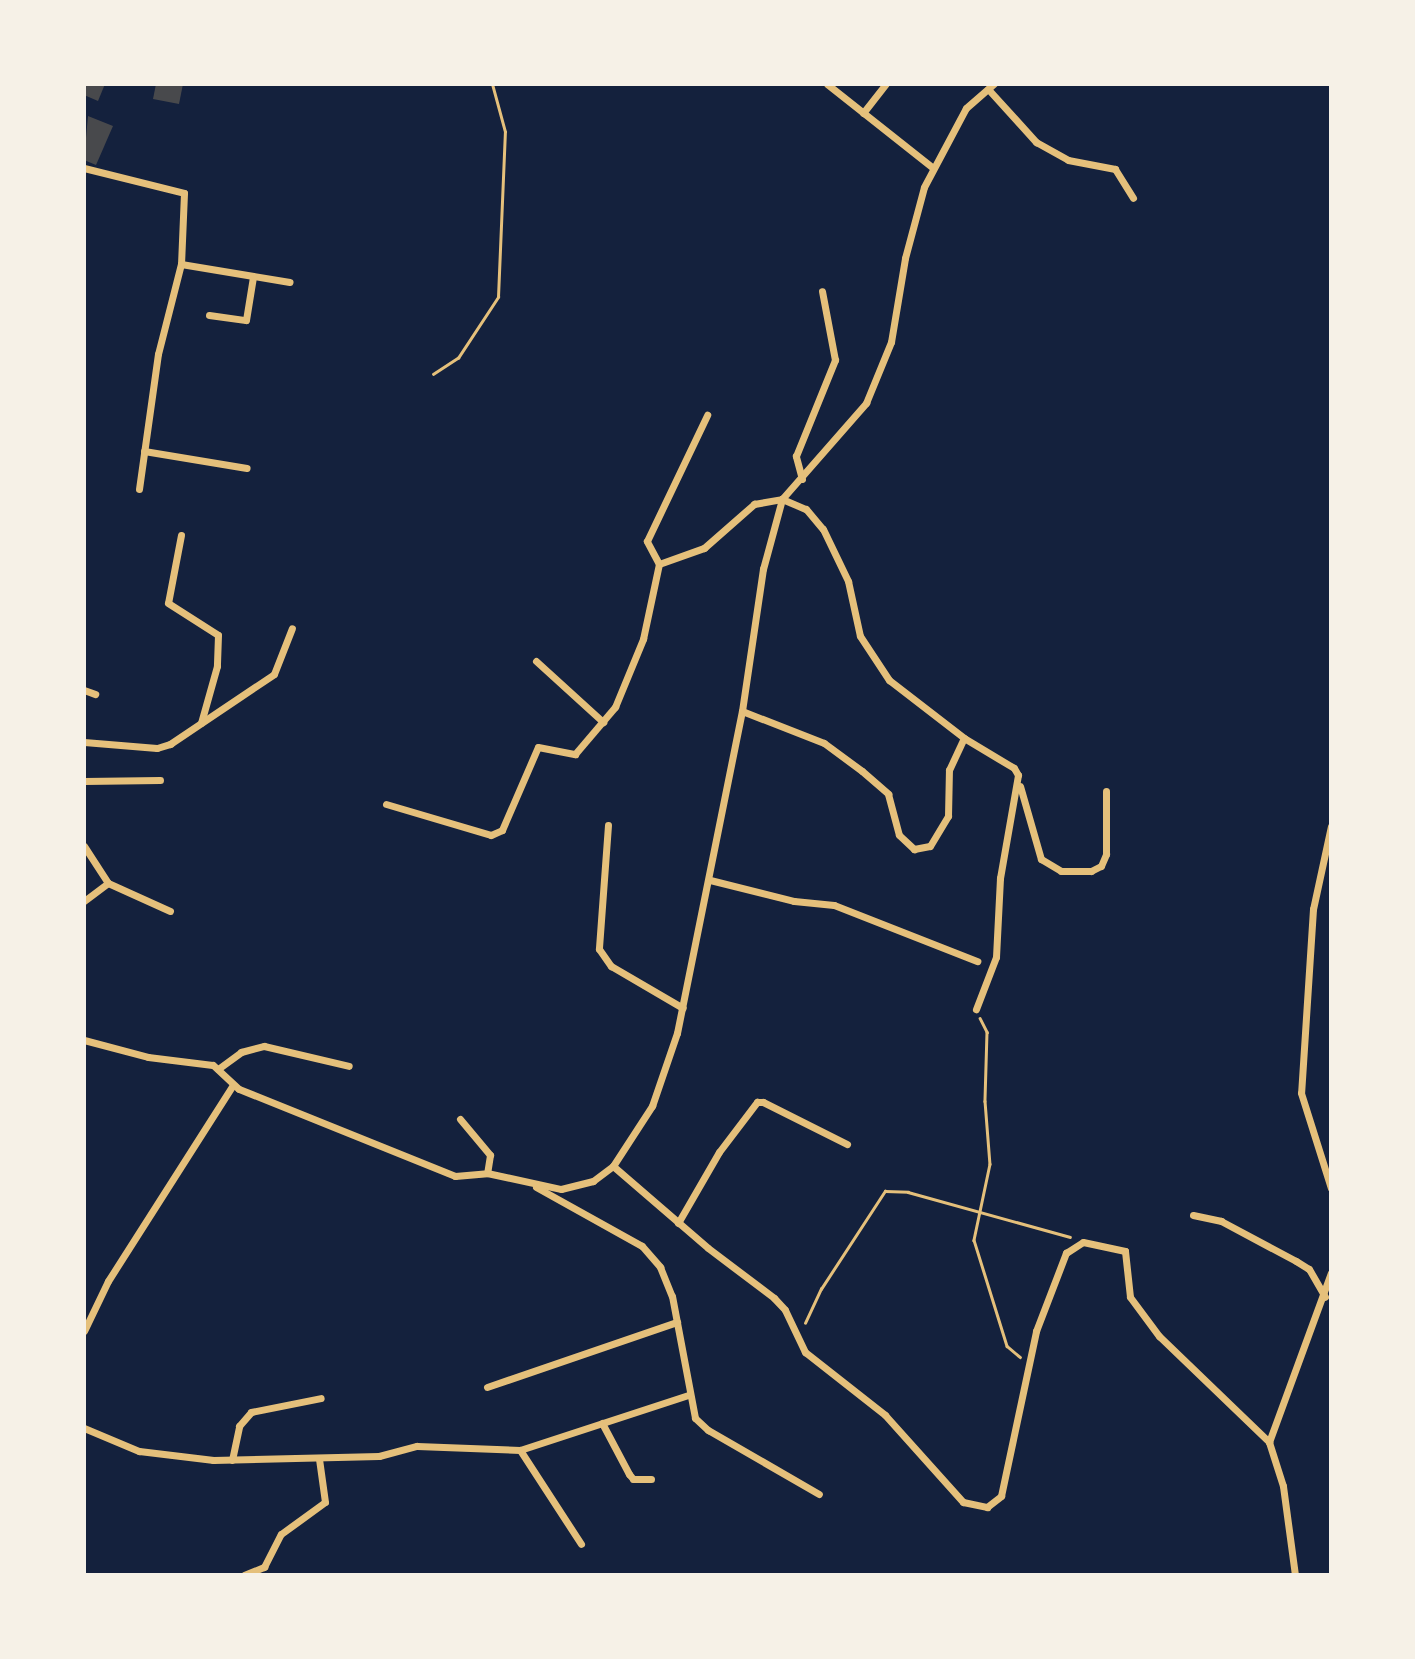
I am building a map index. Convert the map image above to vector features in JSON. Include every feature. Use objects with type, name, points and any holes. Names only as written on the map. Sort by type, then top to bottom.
[{"type":"street","points":[[827,84],[933,167]]},
{"type":"street","points":[[863,113],[886,84]]},
{"type":"street","points":[[84,1040],[148,1057],[207,1063],[218,1069],[233,1085],[455,1175],[487,1173],[529,1183],[576,1188],[613,1166],[652,1106],[682,1009],[742,711],[764,569],[782,499],[866,403],[891,342],[905,258],[933,167],[966,108],[991,87],[1036,142],[1068,160],[1115,169],[1133,198]]},
{"type":"street","points":[[84,168],[184,193],[181,264],[167,309],[139,489]]},
{"type":"street","points":[[181,264],[290,282]]},
{"type":"street","points":[[209,315],[246,320],[253,276]]},
{"type":"street","points":[[802,479],[796,456],[835,360],[822,291]]},
{"type":"street","points":[[386,804],[491,835],[509,820],[538,747],[575,754],[603,722],[629,680],[659,564],[647,541],[707,415]]},
{"type":"street","points":[[144,451],[247,468]]},
{"type":"street","points":[[659,564],[704,548],[754,504],[782,499],[806,509],[823,528],[848,581],[860,636],[881,671],[964,738],[1013,768],[1041,859],[1061,871],[1091,871],[1101,866],[1106,854],[1106,791]]},
{"type":"street","points":[[181,535],[168,603],[218,635],[217,666],[201,724]]},
{"type":"street","points":[[84,742],[162,748],[274,674],[292,628]]},
{"type":"street","points":[[536,661],[603,722]]},
{"type":"street","points":[[84,690],[95,694]]},
{"type":"street","points":[[742,711],[824,743],[862,772],[887,794],[899,835],[914,849],[930,846],[948,816],[949,770],[964,738]]},
{"type":"street","points":[[84,781],[160,780]]},
{"type":"street","points":[[976,1009],[996,957],[1002,866],[1019,782]]},
{"type":"street","points":[[608,825],[599,948],[611,966],[682,1009]]},
{"type":"street","points":[[1331,825],[1313,909],[1301,1093],[1331,1188]]},
{"type":"street","points":[[84,846],[108,883],[170,911]]},
{"type":"street","points":[[709,880],[794,901],[834,905],[978,961]]},
{"type":"street","points":[[84,901],[108,883]]},
{"type":"street","points":[[218,1069],[241,1052],[264,1046],[349,1066]]},
{"type":"street","points":[[84,1331],[108,1281],[233,1085]]},
{"type":"street","points":[[678,1223],[719,1152],[757,1102],[764,1102],[847,1144]]},
{"type":"street","points":[[460,1119],[490,1155],[487,1173]]},
{"type":"street","points":[[613,1166],[678,1223],[774,1298],[785,1310],[796,1342],[832,1377],[885,1415],[945,1485],[976,1507],[996,1503],[1001,1496],[1036,1331],[1066,1253],[1083,1242],[1118,1246],[1125,1251],[1129,1264],[1125,1286],[1151,1326],[1269,1442],[1283,1486],[1294,1575]]},
{"type":"street","points":[[529,1183],[642,1246],[660,1267],[677,1322],[688,1395],[695,1418],[708,1430],[819,1494]]},
{"type":"street","points":[[1193,1215],[1221,1221],[1309,1269],[1325,1297]]},
{"type":"street","points":[[1269,1442],[1325,1297],[1331,1273]]},
{"type":"street","points":[[487,1387],[677,1322]]},
{"type":"street","points":[[84,1428],[165,1458],[319,1459],[379,1456],[417,1446],[520,1450],[688,1395]]},
{"type":"street","points":[[232,1460],[239,1426],[251,1412],[321,1398]]},
{"type":"street","points":[[602,1423],[633,1479],[650,1479]]},
{"type":"street","points":[[520,1450],[581,1544]]},
{"type":"street","points":[[244,1575],[264,1567],[281,1534],[325,1503],[319,1459]]},
{"type":"path","points":[[433,374],[458,358],[498,297],[505,132],[492,84]]},
{"type":"path","points":[[976,1009],[987,1032],[985,1101],[990,1164],[974,1240],[981,1270],[1007,1346],[1030,1362]]},
{"type":"path","points":[[796,1342],[821,1289],[885,1191],[980,1212],[1083,1242]]},
{"type":"building","points":[[84,84],[105,84],[98,101],[84,95]]},
{"type":"building","points":[[156,84],[183,84],[179,104],[153,99]]},
{"type":"building","points":[[88,116],[113,126],[96,165],[84,160]]}]
